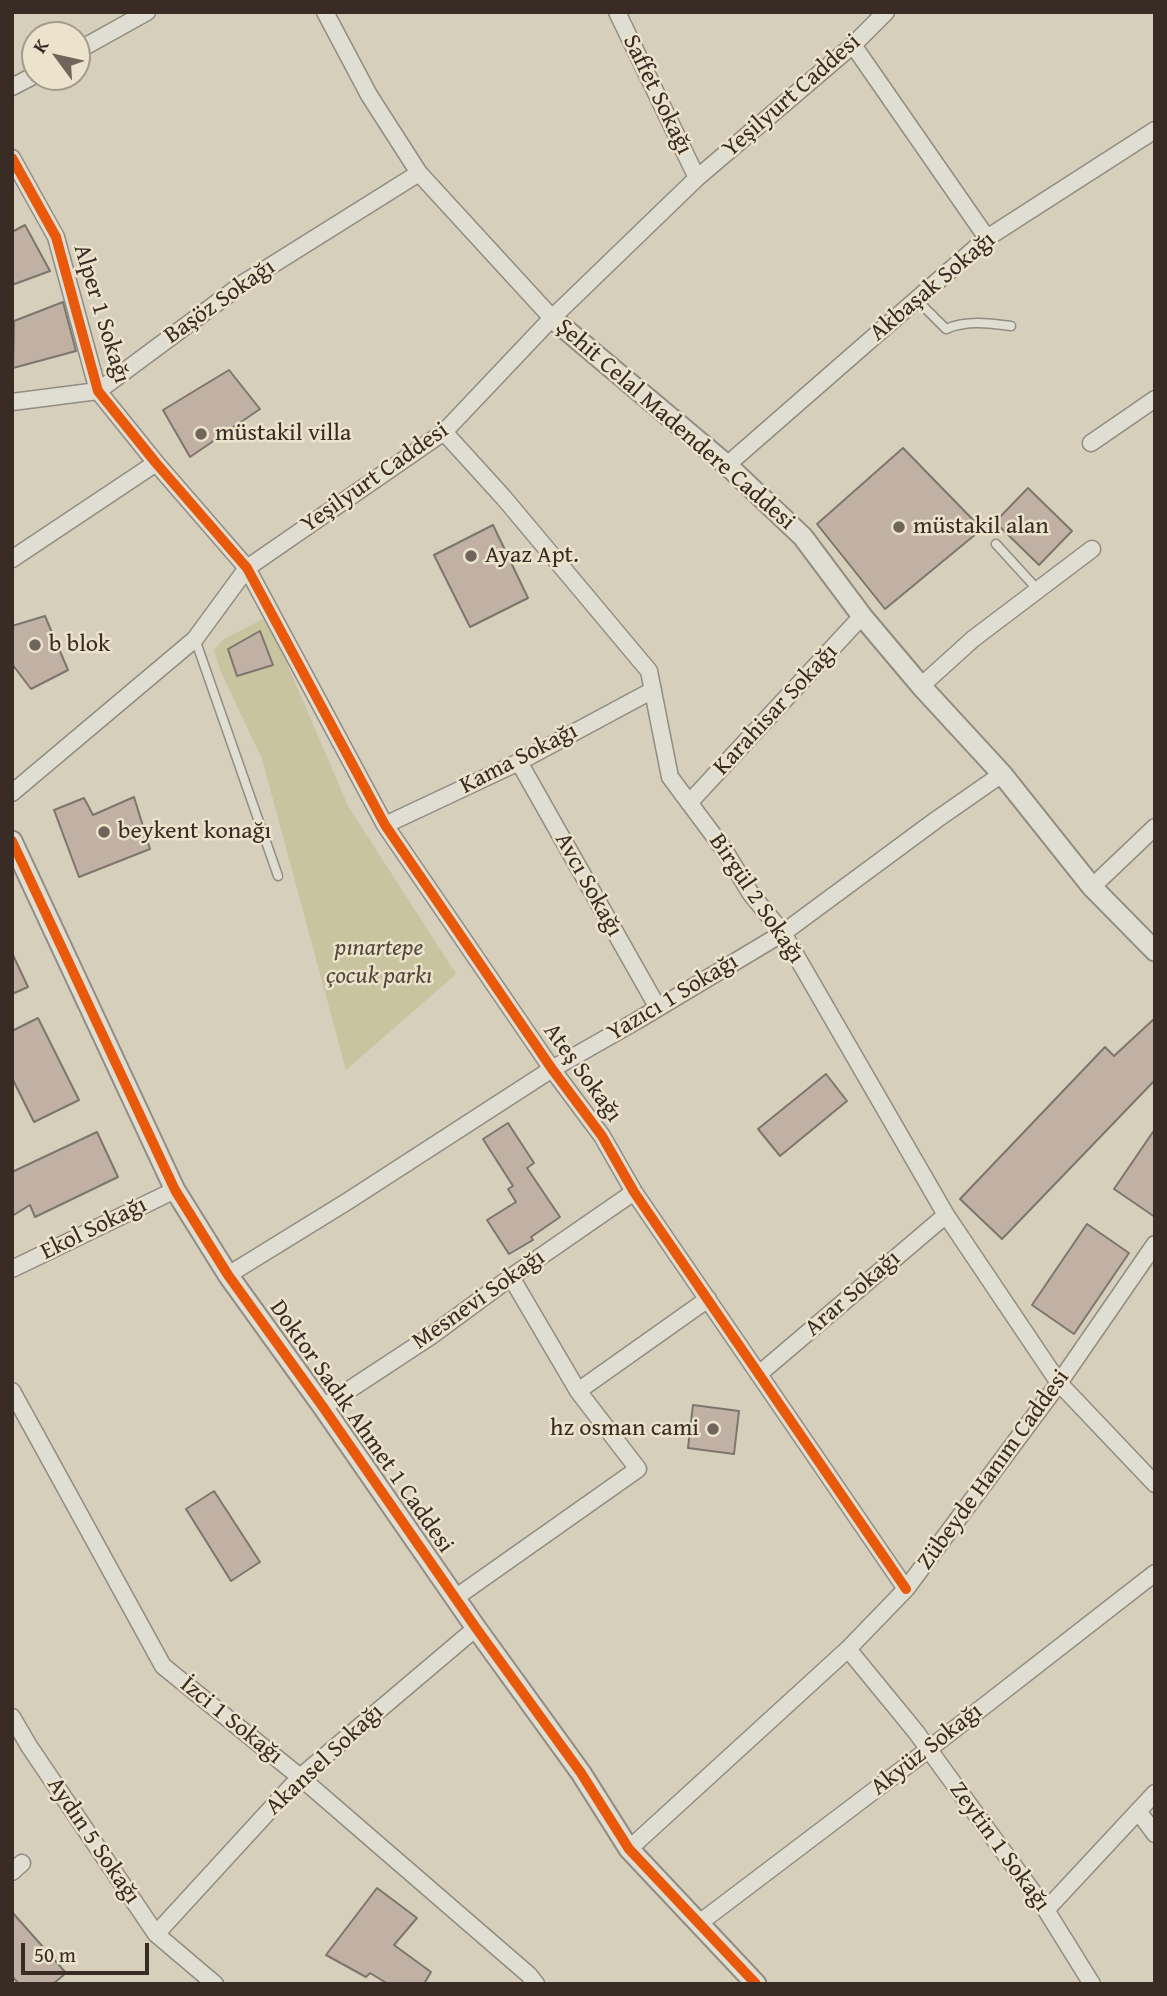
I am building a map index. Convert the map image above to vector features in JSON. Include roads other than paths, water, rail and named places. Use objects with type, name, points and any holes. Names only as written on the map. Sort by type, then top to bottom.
[{"type":"street","points":[[91,43],[147,12]]},
{"type":"street","name":"Şehit Celal Madendere Caddesi","points":[[325,12],[369,95],[419,173],[552,318],[727,465],[803,537],[862,616],[921,686],[1002,774],[1092,887],[1155,951]]},
{"type":"street","name":"Saffet Sokağı","points":[[617,12],[697,177]]},
{"type":"street","name":"Yeşilyurt Caddesi","points":[[12,793],[195,639],[247,568],[444,432],[552,318],[697,177],[853,45],[886,12]]},
{"type":"street","points":[[853,45],[988,237]]},
{"type":"street","name":"Akbaşak Sokağı","points":[[727,465],[988,237],[1155,130]]},
{"type":"street","name":"Alper 1 Sokağı","points":[[12,158],[56,237],[98,391],[247,568]]},
{"type":"street","name":"Başöz Sokağı","points":[[12,402],[98,391],[244,282],[419,173]]},
{"type":"street","points":[[1091,443],[1155,399]]},
{"type":"street","name":"Birgül 2 Sokağı","points":[[444,432],[649,671],[670,777],[723,848],[751,894],[783,933],[946,1214],[1059,1383],[1155,1484]]},
{"type":"street","points":[[12,559],[156,463]]},
{"type":"street","points":[[921,686],[972,639],[1092,549]]},
{"type":"street","name":"Ateş Sokağı","points":[[247,568],[385,825],[552,1069],[602,1136],[634,1192],[906,1589]]},
{"type":"street","name":"Karahisar Sokağı","points":[[689,803],[862,616]]},
{"type":"street","name":"Kama Sokağı","points":[[385,825],[519,762],[653,690]]},
{"type":"street","name":"Avcı Sokağı","points":[[519,762],[658,1008]]},
{"type":"street","name":"Yazıcı 1 Sokağı","points":[[228,1275],[552,1069],[783,933],[1002,774]]},
{"type":"street","points":[[1092,887],[1155,827]]},
{"type":"street","name":"Doktor Sadık Ahmet 1 Caddesi","points":[[12,841],[175,1190],[228,1275],[581,1773],[629,1849],[756,1984]]},
{"type":"street","name":"Ekol Sokağı","points":[[12,1269],[175,1190]]},
{"type":"street","name":"Mesnevi Sokağı","points":[[323,1406],[431,1336],[634,1192]]},
{"type":"street","name":"Arar Sokağı","points":[[759,1374],[946,1214]]},
{"type":"street","name":"Zübeyde Hanım Caddesi","points":[[629,1849],[848,1649],[906,1589],[1149,1265],[1155,1244]]},
{"type":"street","points":[[455,1598],[638,1469],[578,1391],[511,1277]]},
{"type":"street","points":[[578,1391],[708,1299]]},
{"type":"street","name":"İzci 1 Sokağı","points":[[12,1391],[16,1410],[163,1666],[300,1777],[529,1975],[536,1984]]},
{"type":"street","name":"Akyüz Sokağı","points":[[698,1924],[1155,1573]]},
{"type":"street","name":"Akansel Sokağı","points":[[156,1934],[300,1777],[476,1628]]},
{"type":"street","name":"Zeytin 1 Sokağı","points":[[848,1649],[929,1749],[1046,1910],[1092,1984]]},
{"type":"street","name":"Aydın 5 Sokağı","points":[[12,1717],[156,1934],[215,1984]]},
{"type":"street","points":[[1046,1910],[1155,1793]]},
{"type":"street","points":[[1138,1811],[1155,1833]]},
{"type":"lane","points":[[916,299],[946,329],[955,325],[985,322],[1011,326]]},
{"type":"lane","points":[[996,544],[1038,590]]},
{"type":"lane","points":[[195,639],[278,876]]},
{"type":"place","name":"müstakil villa","points":[[201,434]]},
{"type":"place","name":"müstakil alan","points":[[899,527]]},
{"type":"place","name":"Ayaz Apt.","points":[[471,556]]},
{"type":"place","name":"b blok","points":[[35,645]]},
{"type":"place","name":"beykent konağı","points":[[104,832]]},
{"type":"place","name":"hz osman cami","points":[[713,1429]]},
{"type":"park label","name":"pınartepe çocuk parkı","points":[[379,963]]}]
